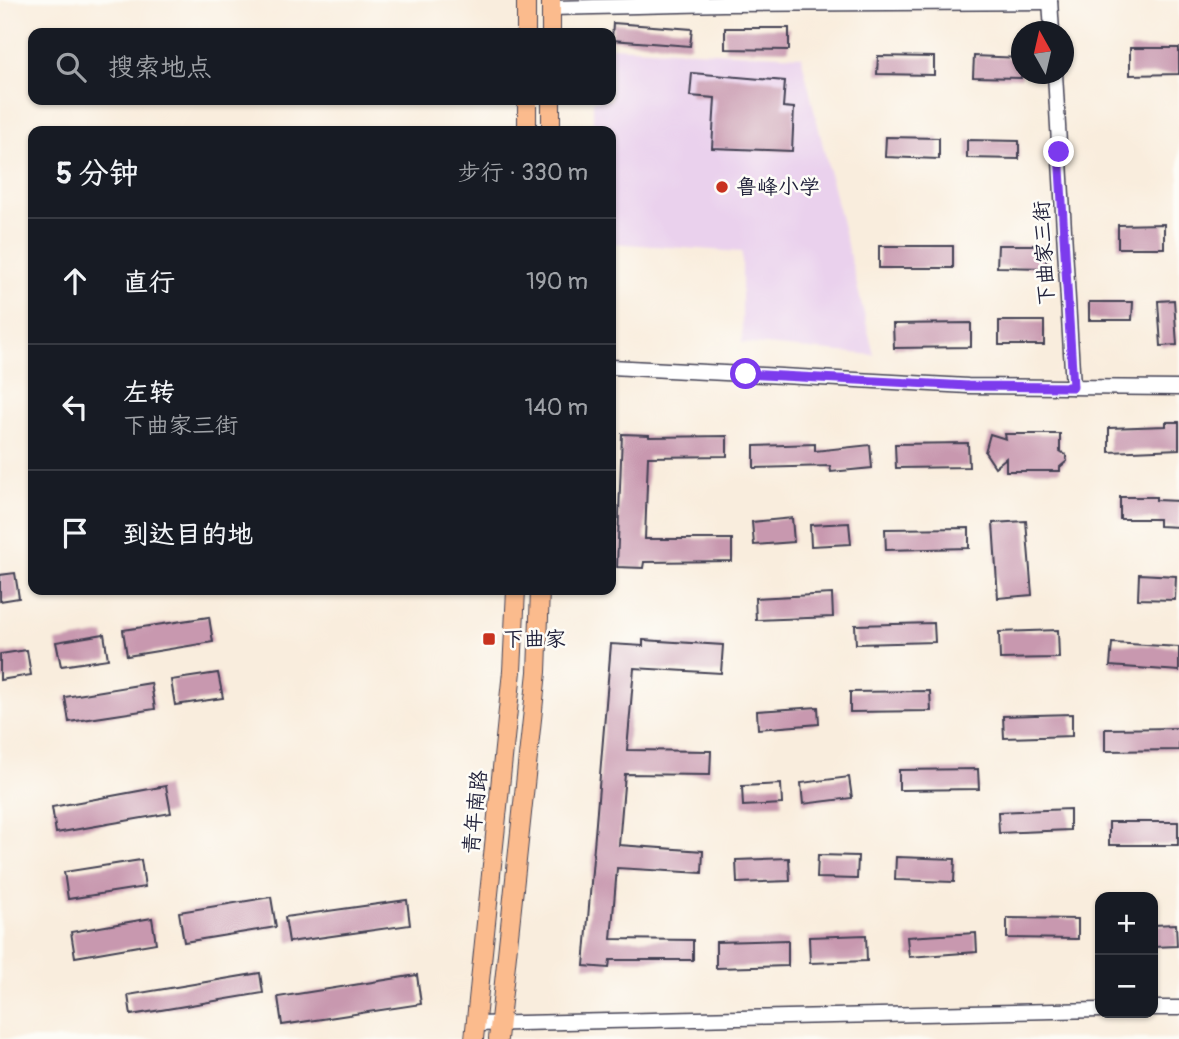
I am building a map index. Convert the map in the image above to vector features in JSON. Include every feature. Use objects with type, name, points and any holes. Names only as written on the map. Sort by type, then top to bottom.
[{"type":"main road","points":[[526,0],[526,28]]},
{"type":"main road","points":[[551,4],[551,28]]},
{"type":"main road","points":[[527,105],[527,126]]},
{"type":"main road","points":[[551,105],[551,126]]},
{"type":"main road","name":"青年南路","points":[[475,1031],[512,671],[516,595]]},
{"type":"main road","points":[[499,1032],[537,672],[540,595]]},
{"type":"street","points":[[551,4],[1050,1],[1051,21]]},
{"type":"street","name":"下曲家三街","points":[[1056,84],[1073,387]]},
{"type":"street","points":[[616,367],[955,385],[1179,388]]},
{"type":"street","points":[[1158,1008],[1179,1008]]},
{"type":"street","points":[[475,1031],[1095,1010]]},
{"type":"shaded area","name":"鲁峰小学","points":[[616,47],[801,56],[874,355],[742,343],[742,252],[616,243],[616,126],[593,126],[593,105],[616,105]]},
{"type":"building","points":[[613,23],[692,29],[690,46],[616,40],[616,28],[613,28]]},
{"type":"building","points":[[725,28],[789,28],[789,50],[725,49]]},
{"type":"building","points":[[1130,48],[1179,48],[1179,74],[1130,75]]},
{"type":"building","points":[[878,56],[934,57],[934,75],[877,74]]},
{"type":"building","points":[[974,56],[1011,58],[1011,78],[973,77]]},
{"type":"building","points":[[692,73],[785,81],[783,107],[794,108],[792,151],[712,148],[715,98],[690,96]]},
{"type":"building","points":[[886,137],[939,138],[939,159],[885,157]]},
{"type":"building","points":[[967,140],[1019,141],[1019,159],[967,158]]},
{"type":"building","points":[[1164,224],[1164,248],[1118,248],[1118,225]]},
{"type":"building","points":[[998,245],[1046,245],[1046,268],[997,267]]},
{"type":"building","points":[[879,246],[953,246],[953,268],[879,268]]},
{"type":"building","points":[[1174,300],[1177,345],[1161,346],[1158,301]]},
{"type":"building","points":[[1089,302],[1133,302],[1132,320],[1089,320]]},
{"type":"building","points":[[999,321],[1044,321],[1044,345],[999,345]]},
{"type":"building","points":[[971,323],[971,347],[894,348],[893,324]]},
{"type":"building","points":[[1166,422],[1179,422],[1179,449],[1109,452],[1109,428],[1166,426]]},
{"type":"building","points":[[622,434],[649,437],[727,436],[727,456],[648,457],[645,539],[732,539],[732,561],[644,562],[643,568],[617,567]]},
{"type":"building","points":[[990,434],[1006,439],[1005,434],[1060,434],[1060,451],[1066,455],[1067,461],[1060,467],[1060,471],[1006,471],[1006,458],[995,467],[985,452]]},
{"type":"building","points":[[968,443],[969,467],[896,468],[895,444]]},
{"type":"building","points":[[815,444],[815,451],[870,445],[872,468],[831,472],[830,466],[754,468],[754,446]]},
{"type":"building","points":[[1120,497],[1156,497],[1156,500],[1179,501],[1179,527],[1159,526],[1159,519],[1120,519]]},
{"type":"building","points":[[792,518],[794,542],[754,545],[752,522]]},
{"type":"building","points":[[1026,521],[1032,595],[998,598],[993,523]]},
{"type":"building","points":[[849,523],[851,544],[811,546],[810,525]]},
{"type":"building","points":[[969,528],[969,548],[886,550],[885,529]]},
{"type":"building","points":[[15,573],[19,598],[0,601],[0,575]]},
{"type":"building","points":[[1139,574],[1176,576],[1175,600],[1138,599]]},
{"type":"building","points":[[832,594],[833,617],[756,620],[755,598]]},
{"type":"building","points":[[209,617],[213,642],[127,656],[123,630]]},
{"type":"building","points":[[934,623],[935,642],[856,644],[855,625]]},
{"type":"building","points":[[1058,630],[1059,658],[1000,659],[999,632]]},
{"type":"building","points":[[104,634],[108,659],[61,666],[56,642]]},
{"type":"building","points":[[643,640],[723,645],[721,673],[634,668],[627,750],[711,751],[710,775],[625,774],[619,845],[703,851],[702,873],[617,868],[611,939],[693,940],[693,960],[610,960],[609,968],[584,966],[611,644],[643,646]]},
{"type":"building","points":[[1112,643],[1179,647],[1179,671],[1110,666]]},
{"type":"building","points":[[27,650],[31,675],[0,680],[0,654]]},
{"type":"building","points":[[218,673],[223,698],[175,705],[171,680]]},
{"type":"building","points":[[151,683],[155,709],[69,722],[65,697]]},
{"type":"building","points":[[930,691],[931,711],[850,712],[850,692]]},
{"type":"building","points":[[818,707],[819,724],[758,729],[757,711]]},
{"type":"building","points":[[1072,714],[1072,736],[1004,738],[1003,716]]},
{"type":"building","points":[[1179,728],[1179,750],[1105,751],[1105,729]]},
{"type":"building","points":[[978,769],[979,789],[899,790],[899,770]]},
{"type":"building","points":[[849,777],[852,798],[803,804],[801,783]]},
{"type":"building","points":[[781,784],[782,804],[743,806],[742,786]]},
{"type":"building","points":[[166,786],[171,813],[56,833],[52,807]]},
{"type":"building","points":[[1070,809],[1070,830],[999,833],[998,812]]},
{"type":"building","points":[[1109,822],[1178,822],[1178,845],[1109,845]]},
{"type":"building","points":[[818,855],[858,856],[857,879],[817,878]]},
{"type":"building","points":[[896,857],[955,859],[954,882],[895,880]]},
{"type":"building","points":[[789,858],[790,881],[737,883],[736,860]]},
{"type":"building","points":[[141,860],[145,887],[68,899],[64,872]]},
{"type":"building","points":[[271,897],[276,927],[184,942],[179,912]]},
{"type":"building","points":[[407,900],[410,925],[289,942],[285,917]]},
{"type":"building","points":[[152,918],[156,943],[75,957],[71,932]]},
{"type":"building","points":[[1007,918],[1078,919],[1078,939],[1007,938]]},
{"type":"building","points":[[1176,924],[1177,946],[1158,947],[1158,925]]},
{"type":"building","points":[[976,933],[977,952],[909,957],[907,937]]},
{"type":"building","points":[[866,935],[867,961],[810,963],[809,937]]},
{"type":"building","points":[[788,940],[788,966],[716,968],[716,942]]},
{"type":"building","points":[[260,973],[263,993],[131,1015],[128,995]]},
{"type":"building","points":[[417,975],[421,1004],[282,1025],[278,997]]},
{"type":"place","name":"鲁峰小学","points":[[722,187]]},
{"type":"place","name":"下曲家","points":[[489,639]]},
{"type":"route","points":[[746,374],[968,386],[1073,387],[1059,152]]}]
